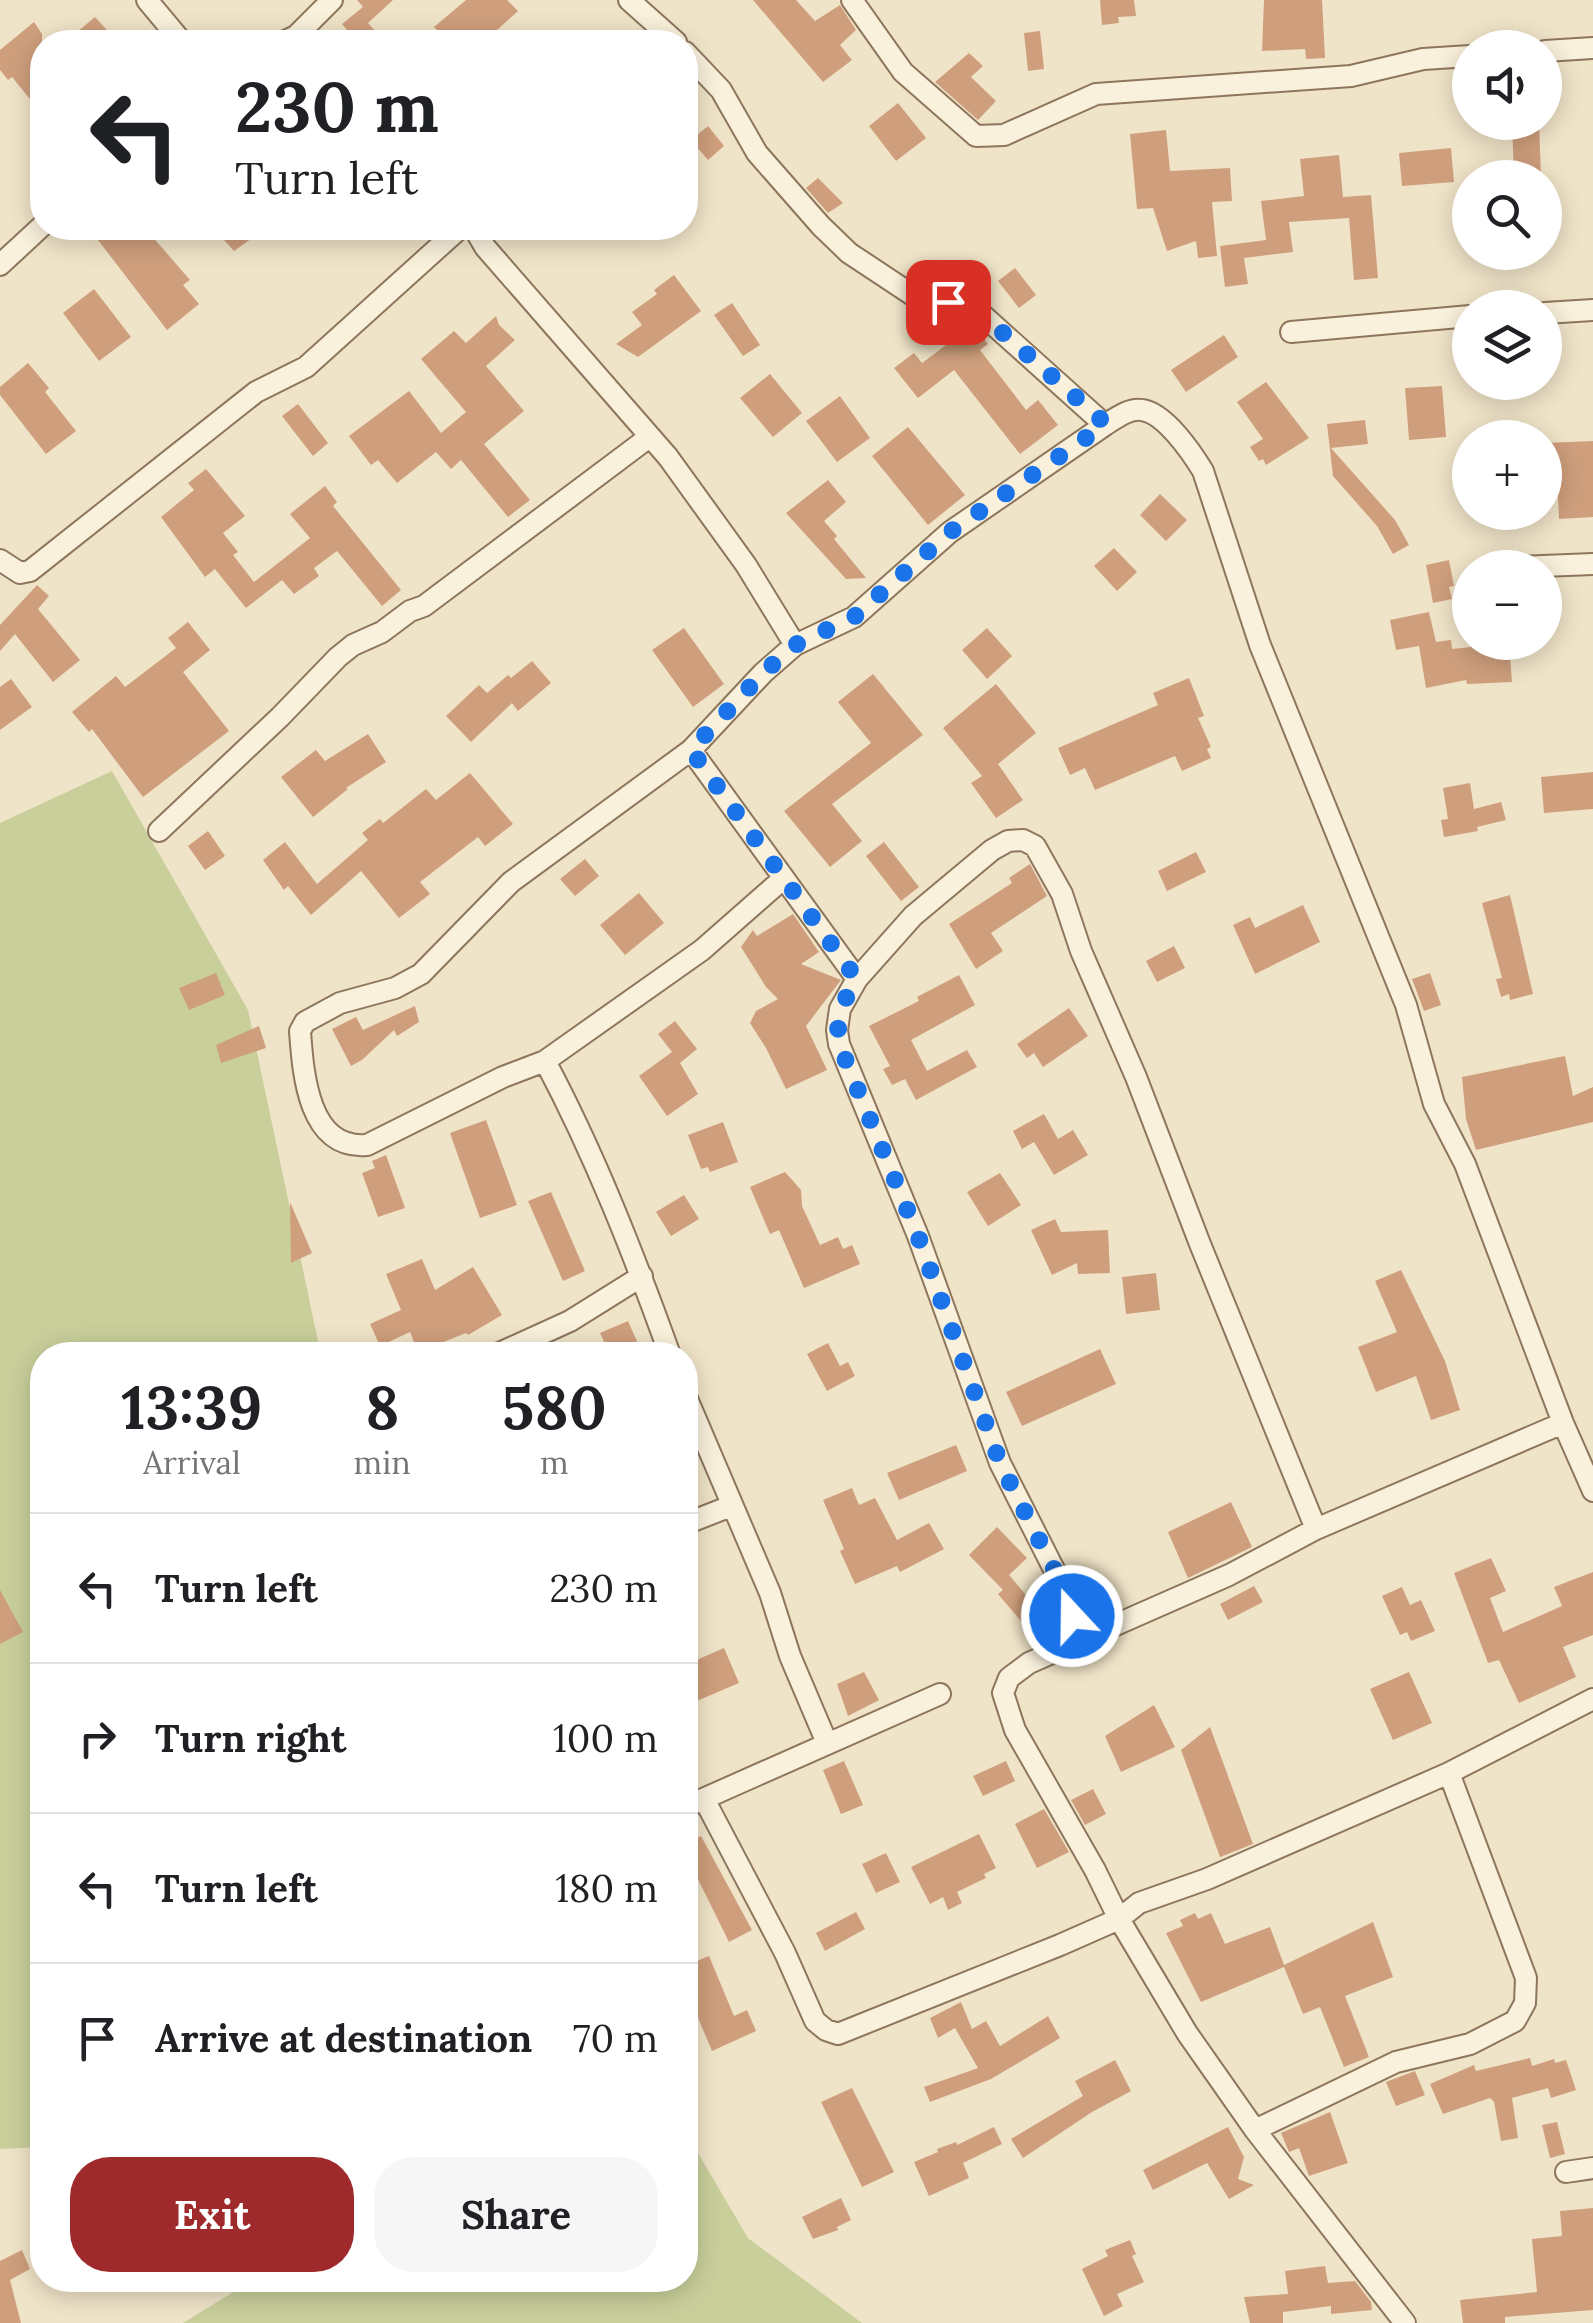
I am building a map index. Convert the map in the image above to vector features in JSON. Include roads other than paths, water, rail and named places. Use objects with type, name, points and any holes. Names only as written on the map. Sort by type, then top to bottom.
[{"type":"street","points":[[147,0],[172,30]]},
{"type":"street","points":[[306,30],[332,0]]},
{"type":"street","points":[[630,0],[663,30]]},
{"type":"street","points":[[852,0],[903,72],[976,136],[988,138],[1004,135],[1096,94],[1351,76],[1423,58],[1452,57]]},
{"type":"street","points":[[1562,50],[1593,48]]},
{"type":"street","points":[[698,66],[721,90],[757,154],[849,253],[917,298],[977,310],[1106,424]]},
{"type":"street","points":[[0,264],[30,237]]},
{"type":"street","points":[[0,560],[20,574],[30,571],[256,392],[306,367],[447,240]]},
{"type":"street","points":[[482,240],[668,457],[746,565],[795,645]]},
{"type":"street","points":[[1562,311],[1593,310]]},
{"type":"street","points":[[1292,332],[1452,318]]},
{"type":"street","points":[[784,878],[688,961],[545,1061],[504,1077],[367,1145],[338,1140],[307,1097],[300,1032],[304,1022],[340,1003],[396,988],[421,974],[510,882],[691,750],[763,673],[795,645],[854,617],[950,532],[1106,424],[1127,412],[1142,410],[1154,415],[1191,451],[1203,471],[1260,644],[1406,1005],[1434,1104],[1466,1164],[1563,1423],[1593,1490]]},
{"type":"street","points":[[159,831],[338,657],[424,606],[648,438]]},
{"type":"street","points":[[1562,565],[1593,564]]},
{"type":"street","points":[[691,750],[856,978]]},
{"type":"street","points":[[1080,1641],[1065,1591],[1000,1463],[918,1236],[839,1044],[837,1030],[840,1009],[856,978],[913,916],[1008,841],[1023,840],[1036,846],[1062,894],[1081,951],[1136,1077],[1316,1529]]},
{"type":"street","points":[[545,1061],[642,1276],[665,1342]]},
{"type":"street","points":[[524,1342],[570,1321],[642,1276]]},
{"type":"street","points":[[1405,2323],[1255,2130],[1187,2032],[1119,1919],[1015,1730],[1003,1693],[1009,1678],[1029,1664],[1229,1575],[1316,1529],[1563,1423]]},
{"type":"street","points":[[698,1426],[770,1593],[790,1656],[828,1743]]},
{"type":"street","points":[[698,1519],[731,1506]]},
{"type":"street","points":[[698,1802],[940,1694]]},
{"type":"street","points":[[698,1808],[785,1953],[816,2021],[838,2034],[1119,1919],[1139,1903],[1207,1879],[1449,1774],[1593,1699]]},
{"type":"street","points":[[1255,2130],[1396,2062],[1470,2044],[1515,2020],[1524,2004],[1526,1978],[1449,1774]]},
{"type":"street","points":[[1566,2172],[1593,2168]]}]
